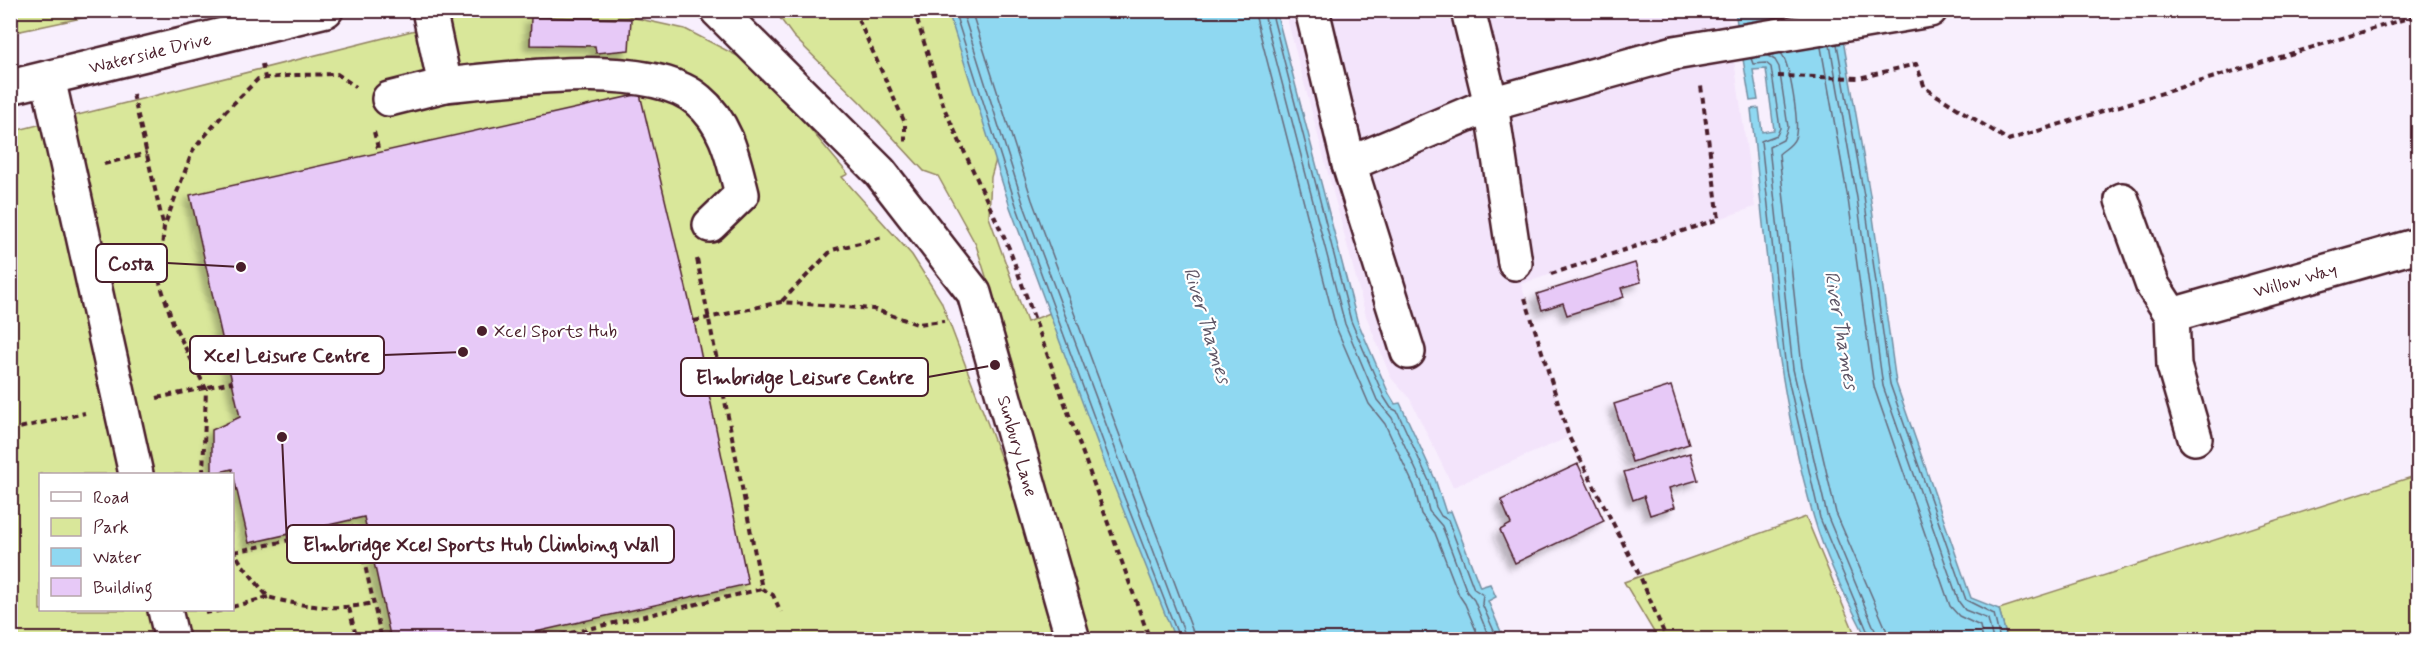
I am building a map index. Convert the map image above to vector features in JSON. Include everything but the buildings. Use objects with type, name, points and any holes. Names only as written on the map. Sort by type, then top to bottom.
[{"type":"street","name":"Waterside Drive","points":[[10,87],[326,10]]},
{"type":"street","points":[[429,10],[445,85]]},
{"type":"street","name":"Sunbury Lane","points":[[717,10],[880,172],[974,293],[1073,639]]},
{"type":"street","points":[[1312,10],[1349,164],[1408,352]]},
{"type":"street","points":[[1468,10],[1529,270]]},
{"type":"street","points":[[1349,164],[1491,104],[1674,53],[1922,12]]},
{"type":"street","points":[[381,112],[445,85],[554,75],[632,78],[675,85],[698,99],[717,121],[728,140],[742,194],[710,225]]},
{"type":"street","points":[[48,78],[136,473]]},
{"type":"street","points":[[2122,200],[2154,286],[2172,315],[2174,366],[2195,438]]},
{"type":"street","name":"Willow Way","points":[[2172,315],[2418,244]]},
{"type":"street","points":[[165,611],[172,639]]},
{"type":"path","points":[[854,10],[905,123],[905,146]]},
{"type":"path","points":[[914,10],[945,110],[1009,248],[1150,639]]},
{"type":"path","points":[[1859,78],[1916,64],[1925,88],[2008,140],[2418,15]]},
{"type":"path","points":[[261,61],[266,78]]},
{"type":"path","points":[[202,473],[206,389],[173,322],[159,280],[164,226],[193,150],[226,111],[258,79],[337,74],[358,89]]},
{"type":"path","points":[[1529,270],[1719,219],[1699,74]]},
{"type":"path","points":[[132,91],[164,226]]},
{"type":"path","points":[[379,152],[381,112]]},
{"type":"path","points":[[710,225],[690,228],[710,317],[762,589]]},
{"type":"path","points":[[781,302],[832,250],[870,238],[928,233]]},
{"type":"path","points":[[1524,295],[1569,437],[1640,576],[1668,639]]},
{"type":"path","points":[[693,321],[781,302],[873,309],[917,324],[980,318]]},
{"type":"path","points":[[234,550],[356,526],[381,639]]},
{"type":"path","points":[[234,551],[268,597]]},
{"type":"path","points":[[540,639],[762,589],[773,594],[781,612]]},
{"type":"path","points":[[234,606],[268,597],[325,609],[350,608],[373,603]]},
{"type":"path","points":[[350,608],[357,639]]},
{"type":"shaded area","points":[[1285,11],[1727,11],[1755,207],[1521,284],[1569,437],[1453,487],[1410,399],[1391,378],[1366,316]]},
{"type":"green space","points":[[11,10],[115,10],[115,11],[11,33]]},
{"type":"green space","name":"Xcel Sports Hub","points":[[491,11],[617,11],[635,18],[685,29],[757,66],[848,174],[842,177],[912,255],[941,301],[1013,490],[1054,636],[1050,640],[11,639],[10,132]]},
{"type":"green space","points":[[775,11],[976,11],[1005,128],[991,177],[989,217],[1027,322],[1078,302],[1176,639],[1089,639],[1031,443],[1015,368],[976,245],[938,176],[924,171],[862,104],[793,36]]},
{"type":"green space","points":[[2418,475],[2418,639],[2007,639],[1999,609]]},
{"type":"green space","points":[[1806,517],[1857,639],[1658,639],[1624,582]]},
{"type":"water","name":"River Thames","points":[[948,11],[1276,11],[1357,320],[1389,394],[1395,404],[1400,403],[1435,479],[1446,513],[1451,511],[1480,587],[1490,584],[1496,597],[1488,601],[1504,639],[1175,639],[1107,469],[1010,207]]},
{"type":"water","name":"River Thames","points":[[1735,11],[1838,11],[1870,195],[1896,383],[1971,598],[1999,609],[2007,639],[1867,639],[1831,565],[1814,518],[1790,417],[1767,264],[1751,109],[1759,108],[1762,132],[1774,130],[1766,69],[1753,70],[1758,100],[1750,101]]},
{"type":"place","name":"Costa","points":[[241,267]]},
{"type":"place","name":"Xcel Sports Hub","points":[[482,331]]},
{"type":"place","name":"Xcel Leisure Centre","points":[[463,352]]},
{"type":"place","name":"Elmbridge Leisure Centre","points":[[995,365]]},
{"type":"place","name":"Elmbridge Xcel Sports Hub Climbing Wall","points":[[282,437]]}]
